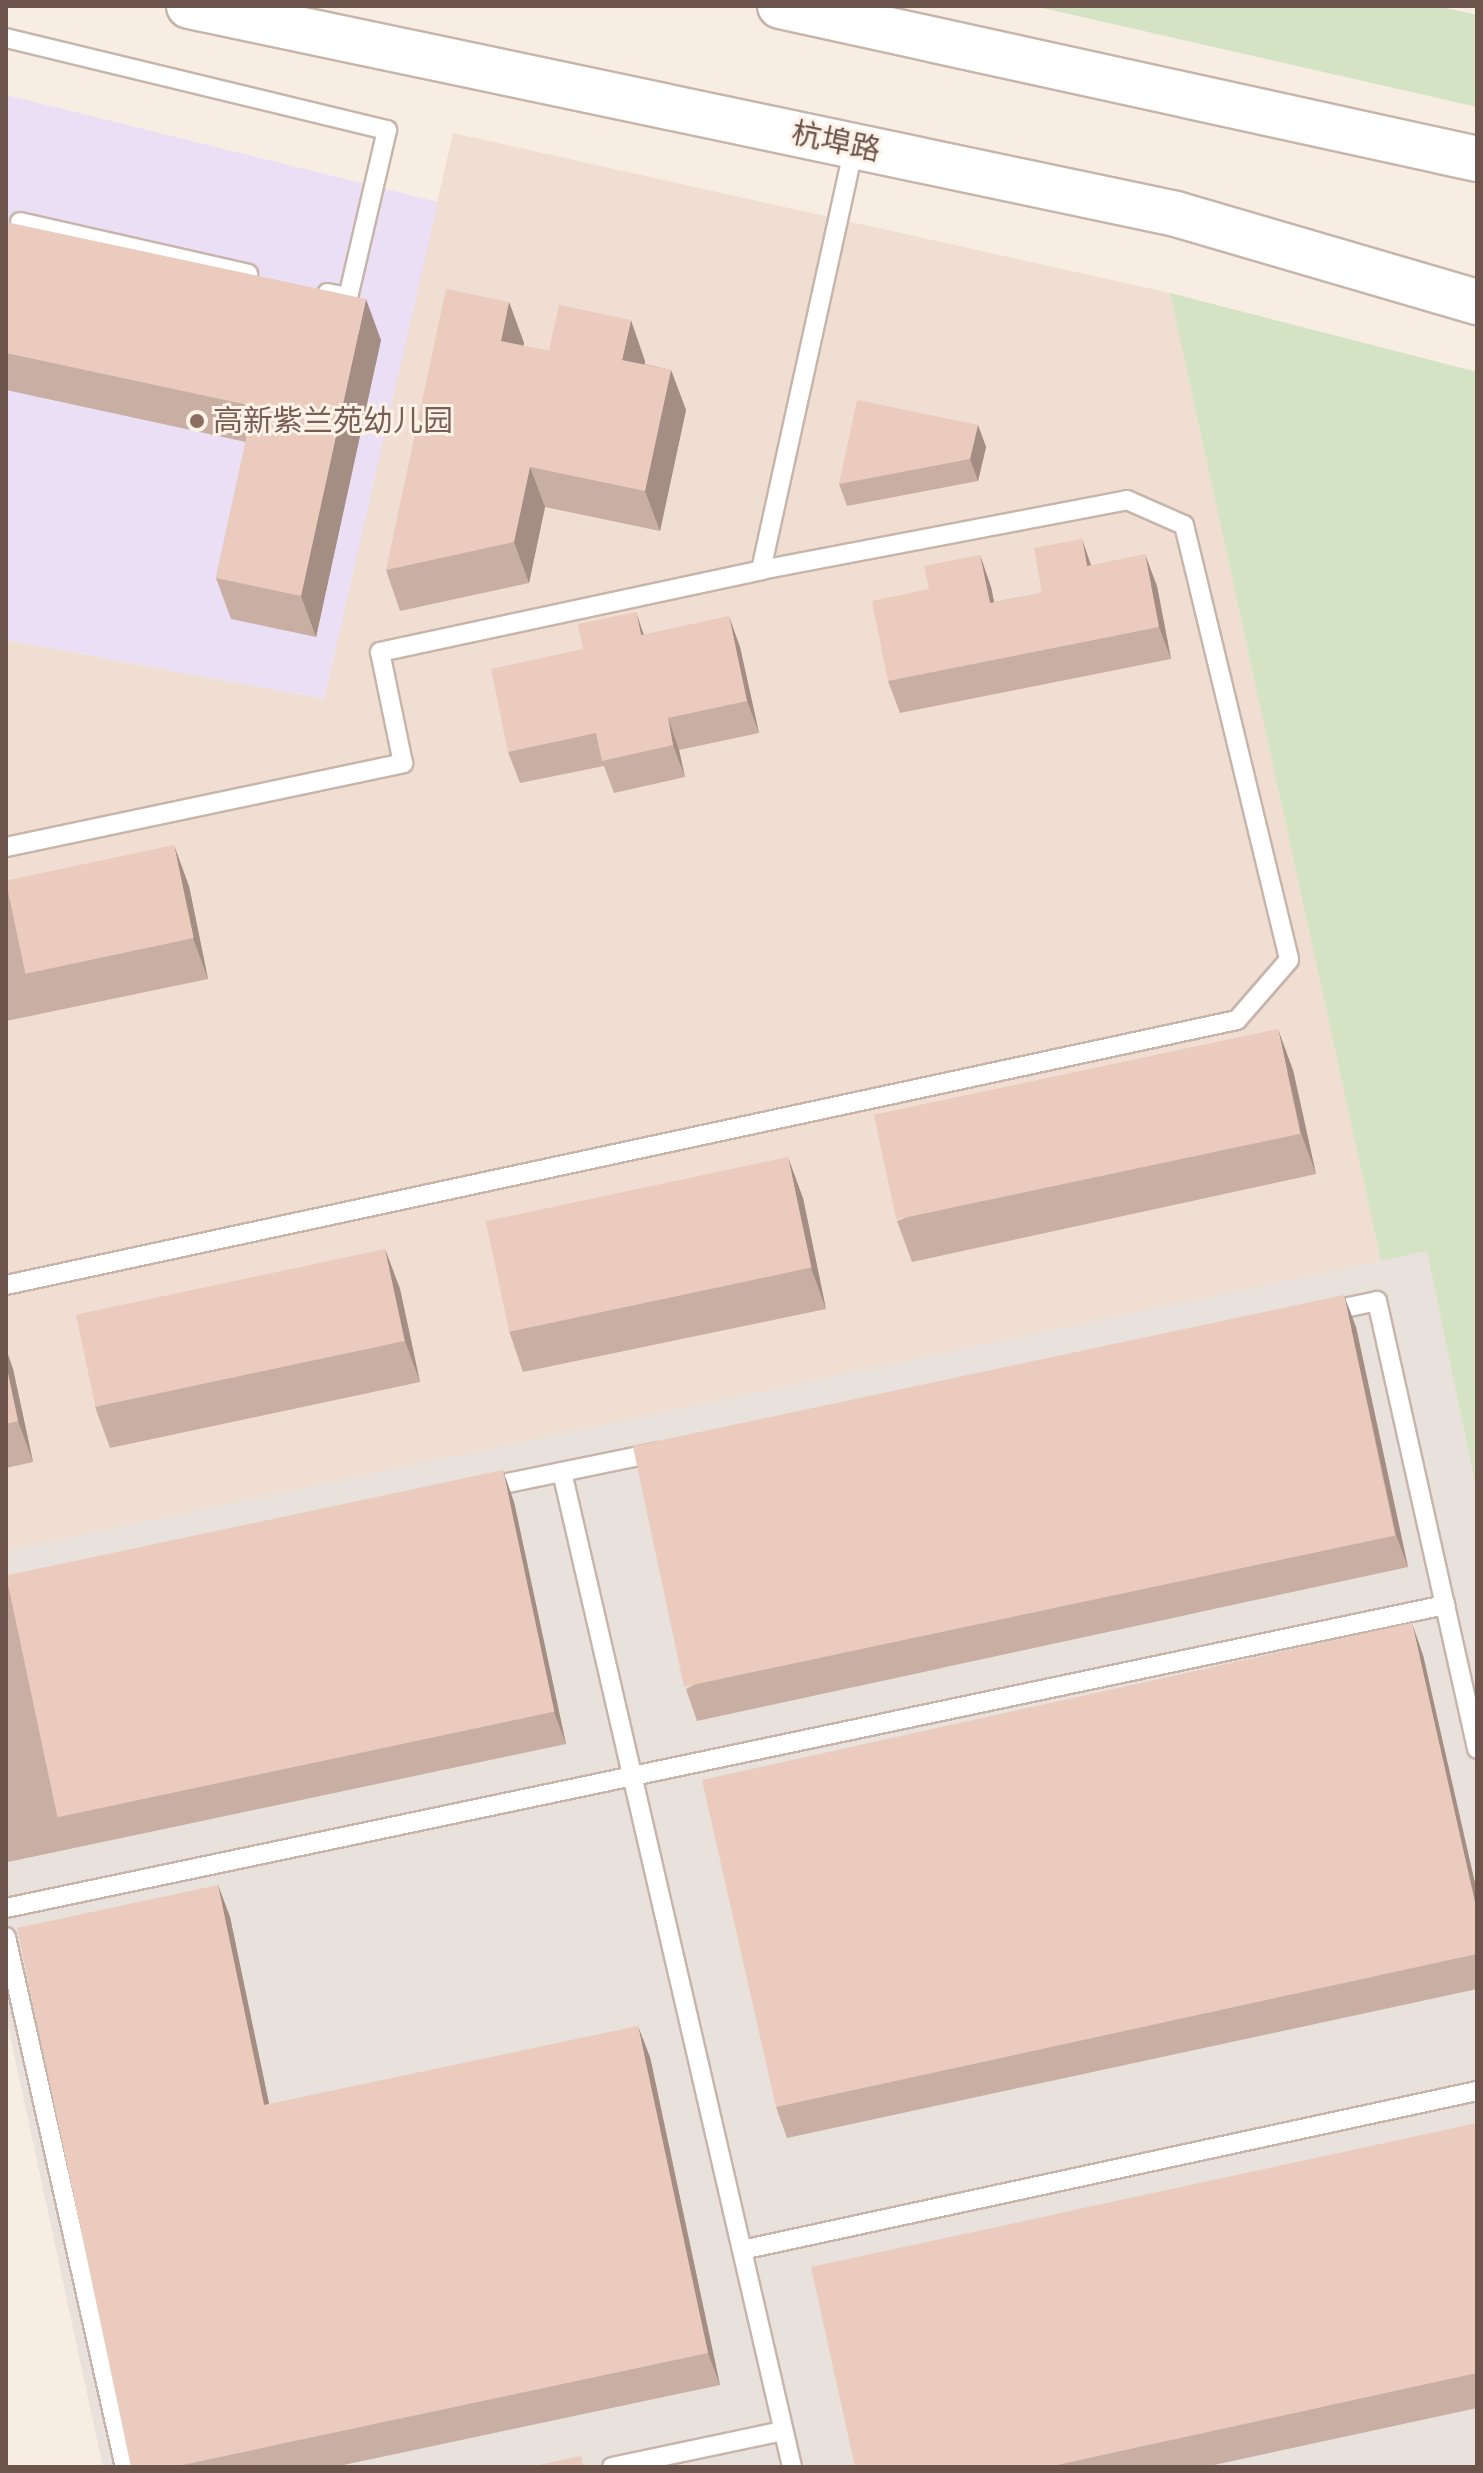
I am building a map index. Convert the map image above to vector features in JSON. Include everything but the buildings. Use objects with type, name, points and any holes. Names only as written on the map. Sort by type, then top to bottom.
[{"type":"main road","name":"杭埠路","points":[[189,6],[1176,214],[1477,302]]},
{"type":"main road","points":[[780,6],[1477,159]]},
{"type":"lane","points":[[6,38],[387,130],[348,297],[303,287]]},
{"type":"lane","points":[[761,570],[854,146]]},
{"type":"lane","points":[[20,222],[273,280]]},
{"type":"lane","points":[[6,847],[403,763],[380,652],[761,570],[1127,500],[1184,525],[1289,960],[1237,1020],[6,1285]]},
{"type":"lane","points":[[1300,1317],[1377,1301],[1477,1749]]},
{"type":"lane","points":[[469,1491],[685,1446]]},
{"type":"lane","points":[[562,1472],[792,2467]]},
{"type":"lane","points":[[6,1908],[1445,1605]]},
{"type":"lane","points":[[6,1937],[125,2467]]},
{"type":"lane","points":[[742,2250],[1477,2091]]},
{"type":"lane","points":[[612,2467],[783,2431]]},
{"type":"shaded area","name":"高新紫兰苑幼儿园","points":[[6,95],[438,202],[324,699],[6,640]]},
{"type":"shaded area","points":[[453,133],[1170,293],[1381,1261],[6,1551],[6,640],[324,699]]},
{"type":"shaded area","points":[[1427,1251],[1477,1493],[1477,2467],[103,2467],[6,2017],[6,1551]]},
{"type":"green space","points":[[1034,6],[1437,6],[1477,15],[1477,107]]},
{"type":"green space","points":[[1170,293],[1477,372],[1477,1493],[1427,1251],[1381,1261]]},
{"type":"place","name":"高新紫兰苑幼儿园","points":[[197,421]]}]
